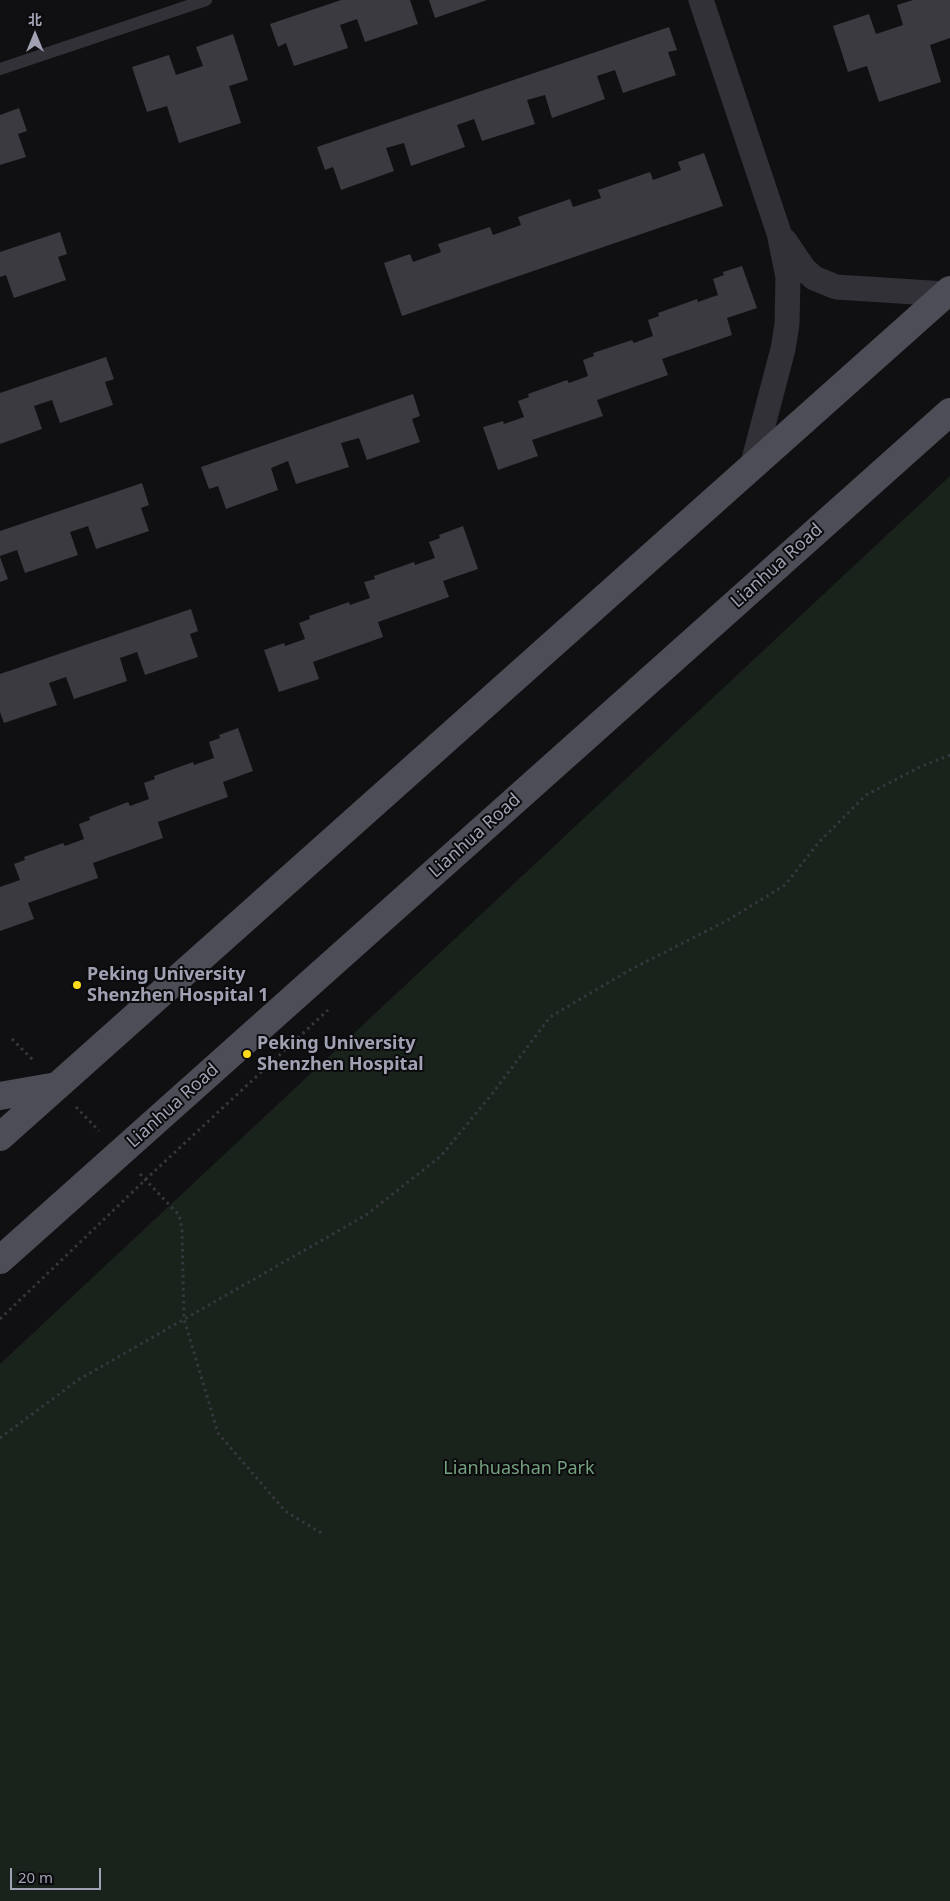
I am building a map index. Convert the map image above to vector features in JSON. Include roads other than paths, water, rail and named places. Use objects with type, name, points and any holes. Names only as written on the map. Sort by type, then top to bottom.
[{"type":"main road","points":[[0,1137],[948,292]]},
{"type":"main road","name":"Lianhua Road","points":[[0,1260],[950,412]]},
{"type":"main road","points":[[0,1096],[57,1086]]},
{"type":"street","points":[[701,0],[779,233],[788,277],[787,324],[752,466]]},
{"type":"street","points":[[779,233],[804,269],[814,278],[836,287],[948,292]]},
{"type":"lane","points":[[0,69],[206,0]]},
{"type":"place","name":"Peking University Shenzhen Hospital 1","points":[[77,985]]},
{"type":"place","name":"Peking University Shenzhen Hospital","points":[[247,1054]]},
{"type":"park label","name":"Lianhuashan Park","points":[[519,1469]]}]
